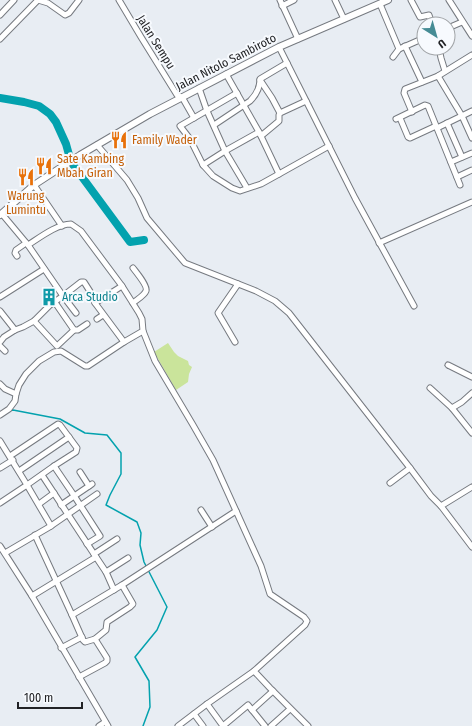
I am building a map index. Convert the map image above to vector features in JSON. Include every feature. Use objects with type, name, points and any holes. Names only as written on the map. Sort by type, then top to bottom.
[{"type":"street","points":[[0,15],[14,0]]},
{"type":"street","points":[[0,38],[38,0],[49,2],[65,15],[69,13],[79,0]]},
{"type":"street","name":"Jalan Sempu","points":[[119,0],[179,97],[194,118]]},
{"type":"street","points":[[280,0],[298,39]]},
{"type":"street","points":[[282,6],[294,0]]},
{"type":"street","points":[[335,0],[344,19]]},
{"type":"street","name":"Jalan Nitolo Sambiroto","points":[[1,215],[34,185],[97,145],[179,97],[279,47],[388,0]]},
{"type":"street","points":[[411,0],[419,16]]},
{"type":"street","points":[[449,0],[472,36]]},
{"type":"street","points":[[380,4],[400,49]]},
{"type":"street","points":[[456,25],[462,22]]},
{"type":"street","points":[[393,56],[400,49],[416,41]]},
{"type":"street","points":[[405,46],[422,82]]},
{"type":"street","points":[[279,47],[355,198],[379,243],[398,274],[414,306]]},
{"type":"street","points":[[412,112],[404,93],[405,89],[438,76],[472,55]]},
{"type":"street","points":[[441,56],[445,71]]},
{"type":"street","points":[[260,79],[287,63]]},
{"type":"street","points":[[226,74],[260,134],[279,174]]},
{"type":"street","points":[[438,76],[471,132],[472,138]]},
{"type":"street","points":[[214,125],[254,98],[260,86],[260,79]]},
{"type":"street","points":[[203,165],[225,151],[260,134],[279,121],[280,113],[260,79]]},
{"type":"street","points":[[198,88],[206,111],[214,125],[225,151],[247,188]]},
{"type":"street","points":[[237,93],[180,126],[190,139],[203,165],[213,176],[232,188],[240,191],[261,184],[329,146]]},
{"type":"street","points":[[280,113],[306,100]]},
{"type":"street","points":[[460,185],[436,127],[428,106],[426,105],[398,119],[410,138],[436,127],[447,123],[472,111]]},
{"type":"street","points":[[447,123],[462,157]]},
{"type":"street","points":[[97,145],[127,180],[138,198],[147,218],[185,263],[256,291],[275,301],[289,313],[433,499],[442,506],[472,547]]},
{"type":"street","points":[[451,162],[472,153]]},
{"type":"street","points":[[457,177],[472,170]]},
{"type":"street","points":[[34,185],[62,226]]},
{"type":"street","points":[[379,243],[472,202]]},
{"type":"street","points":[[1,215],[27,244],[62,296],[76,313]]},
{"type":"street","points":[[17,256],[15,253],[16,250],[62,226],[71,224],[81,231],[122,286],[139,313],[142,319],[143,331],[155,361],[213,460],[261,566],[270,594],[304,617],[307,621],[305,625],[254,671],[178,726]]},
{"type":"street","points":[[133,268],[144,283],[146,291],[133,303]]},
{"type":"street","points":[[0,297],[44,269]]},
{"type":"street","points":[[0,342],[15,330],[24,327],[34,320],[54,301],[82,282],[86,285],[103,315],[124,342]]},
{"type":"street","points":[[235,342],[218,313],[238,284]]},
{"type":"street","points":[[95,303],[122,286]]},
{"type":"street","points":[[54,301],[74,330]]},
{"type":"street","points":[[0,311],[15,330]]},
{"type":"street","points":[[97,319],[103,315]]},
{"type":"street","points":[[34,320],[58,349],[85,366],[88,366],[143,331]]},
{"type":"street","points":[[2,415],[15,401],[16,394],[26,374],[39,361],[58,349],[74,330],[78,330],[87,324]]},
{"type":"street","points":[[0,346],[4,351]]},
{"type":"street","points":[[448,365],[472,377]]},
{"type":"street","points":[[0,384],[4,389],[16,394]]},
{"type":"street","points":[[430,388],[470,426],[472,434]]},
{"type":"street","points":[[452,408],[472,393]]},
{"type":"street","points":[[0,468],[11,458],[58,424],[77,448],[76,452],[0,503]]},
{"type":"street","points":[[19,471],[69,437]]},
{"type":"street","points":[[0,441],[28,485],[51,526]]},
{"type":"street","points":[[54,466],[100,536],[88,544]]},
{"type":"street","points":[[390,483],[410,468]]},
{"type":"street","points":[[5,554],[51,526],[96,495],[80,472]]},
{"type":"street","points":[[42,475],[106,572],[114,590]]},
{"type":"street","points":[[61,504],[90,486]]},
{"type":"street","points":[[442,506],[472,487]]},
{"type":"street","points":[[39,504],[54,494]]},
{"type":"street","points":[[201,510],[212,527]]},
{"type":"street","points":[[72,615],[151,567],[236,511]]},
{"type":"street","points":[[35,535],[85,642],[95,639],[106,630],[107,622],[133,604],[122,585]]},
{"type":"street","points":[[32,596],[95,556],[117,539]]},
{"type":"street","points":[[0,546],[32,596],[61,648],[107,724],[99,726]]},
{"type":"street","points":[[106,572],[128,558]]},
{"type":"street","points":[[61,648],[82,637]]},
{"type":"street","points":[[79,677],[107,661],[106,656],[95,639]]},
{"type":"street","points":[[254,671],[308,726]]},
{"type":"street","points":[[252,710],[273,691]]},
{"type":"street","points":[[207,704],[223,726],[248,705],[265,726]]},
{"type":"street","points":[[271,726],[290,709]]},
{"type":"street","points":[[194,714],[203,726]]},
{"type":"green space","points":[[168,343],[178,356],[188,361],[189,365],[192,367],[188,382],[176,390],[154,352]]},
{"type":"waterway","points":[[0,98],[39,106],[50,114],[56,122],[66,144],[71,162],[130,242],[144,240]]},
{"type":"waterway","points":[[9,411],[13,410],[60,419],[85,433],[107,435],[121,453],[121,474],[106,505],[137,522],[141,533],[140,545],[144,562],[167,607],[157,630],[135,657],[149,681],[150,707],[143,726]]},
{"type":"place","name":"Family Wader","points":[[119,140]]},
{"type":"place","name":"Sate Kambing Mbah Giran","points":[[44,166]]},
{"type":"place","name":"Warung Lumintu","points":[[26,177]]},
{"type":"place","name":"Arca Studio","points":[[49,297]]}]
